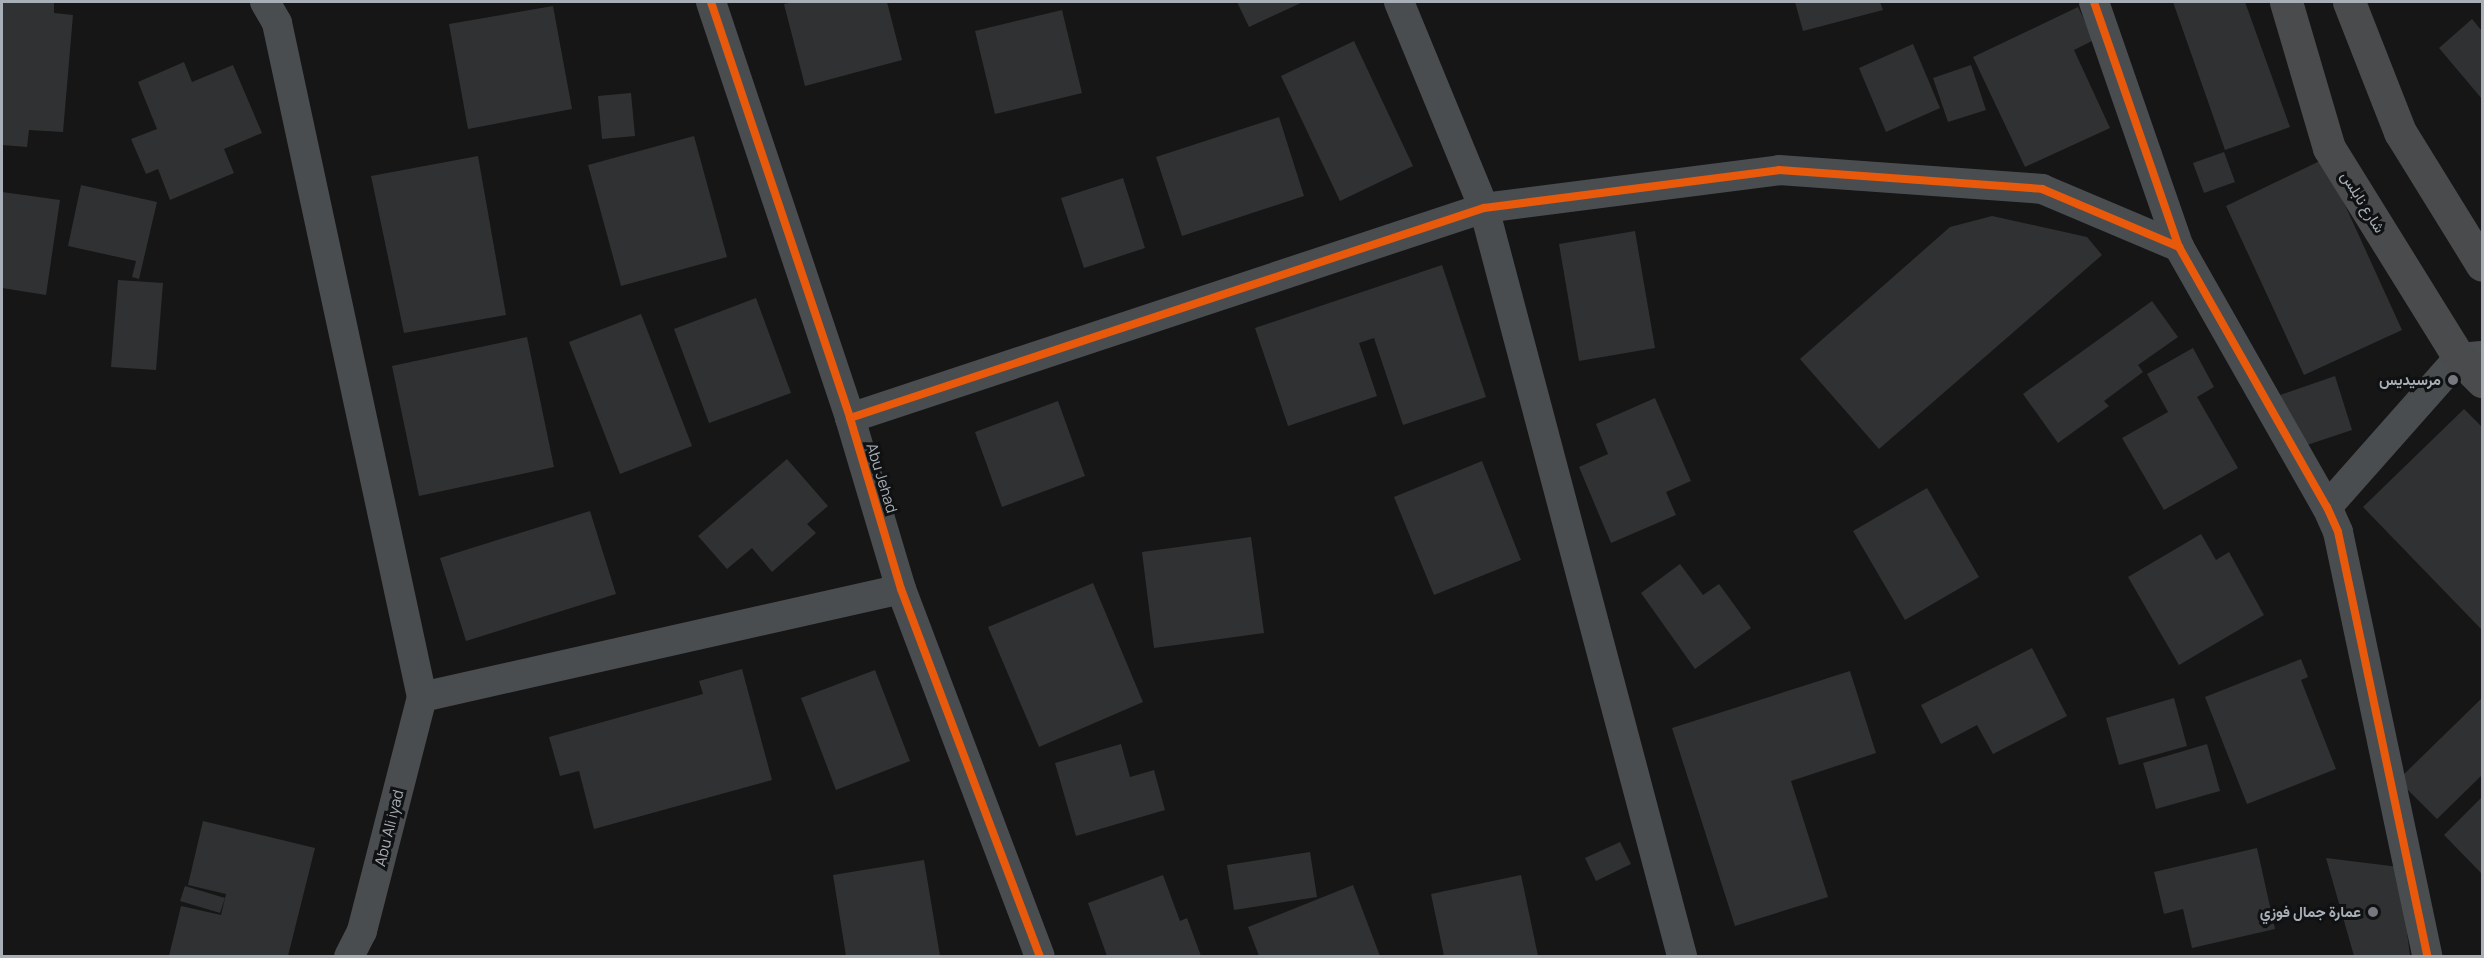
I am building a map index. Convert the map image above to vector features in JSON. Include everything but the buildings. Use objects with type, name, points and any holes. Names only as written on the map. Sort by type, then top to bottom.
[{"type":"main road","name":"شارع نابلس","points":[[2286,2],[2329,148],[2471,357],[2482,381]]},
{"type":"main road","points":[[2349,2],[2400,132],[2482,265]]},
{"type":"street","points":[[265,2],[277,23],[422,697],[901,589]]},
{"type":"street","name":"Abu Jehad","points":[[711,2],[850,418],[901,589],[1040,957]]},
{"type":"street","points":[[1399,2],[1484,208],[1682,957]]},
{"type":"street","points":[[2094,2],[2180,247],[2327,507],[2338,532],[2379,717],[2427,957]]},
{"type":"street","points":[[850,418],[1484,208],[1779,171],[2042,189],[2180,247]]},
{"type":"street","points":[[2327,507],[2471,357]]},
{"type":"street","name":"Abu Ali iyad","points":[[349,957],[362,931],[422,697]]},
{"type":"cycle path","points":[[711,2],[850,418],[901,589],[1040,956]]},
{"type":"cycle path","points":[[2094,2],[2179,247],[2327,507],[2338,532],[2427,956]]},
{"type":"cycle path","points":[[850,418],[1484,208],[1779,170],[2042,189],[2179,247]]},
{"type":"place","name":"مرسيديس","points":[[2453,380]]},
{"type":"place","name":"عمارة جمال فوزي","points":[[2373,912]]}]
